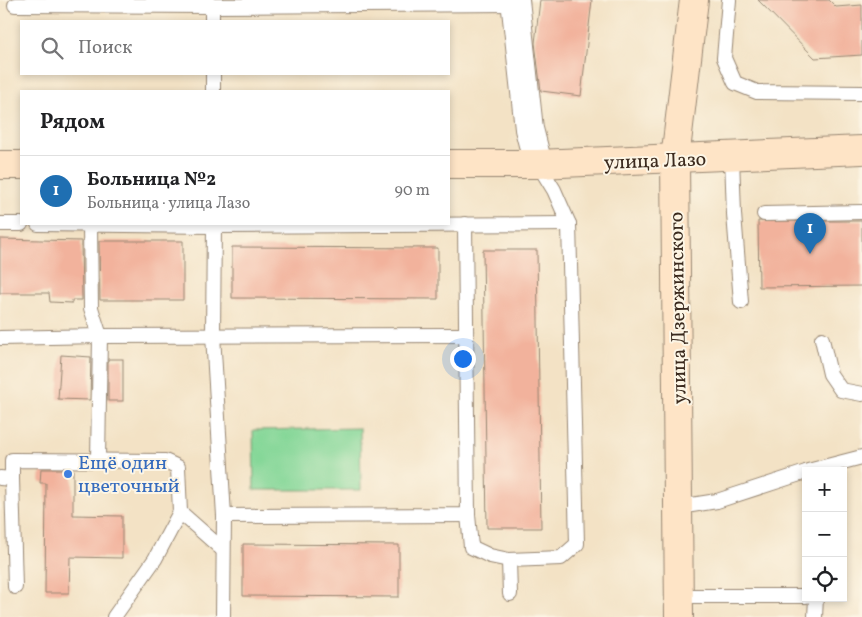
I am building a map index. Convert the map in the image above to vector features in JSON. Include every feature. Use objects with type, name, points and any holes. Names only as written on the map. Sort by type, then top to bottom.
[{"type":"main road","name":"улица Дзержинского","points":[[680,606],[675,159],[694,0]]},
{"type":"main road","name":"улица Лазо","points":[[450,164],[538,164],[862,150]]},
{"type":"main road","points":[[0,164],[20,164]]},
{"type":"street","points":[[515,2],[529,128],[538,164]]},
{"type":"lane","points":[[729,0],[724,58],[735,83],[757,92],[862,93]]},
{"type":"lane","points":[[15,5],[515,2]]},
{"type":"lane","points":[[209,3],[212,20]]},
{"type":"lane","points":[[213,75],[213,90]]},
{"type":"lane","points":[[732,157],[741,302]]},
{"type":"lane","points":[[465,224],[468,515],[471,547],[490,556],[509,560],[560,558],[577,544],[569,224],[554,190],[538,164]]},
{"type":"lane","points":[[764,214],[862,212]]},
{"type":"lane","points":[[0,224],[20,224]]},
{"type":"lane","points":[[450,224],[569,224]]},
{"type":"lane","points":[[90,225],[91,308],[100,336],[98,460]]},
{"type":"lane","points":[[214,225],[213,335],[224,516],[224,617]]},
{"type":"lane","points":[[0,338],[213,335],[466,335]]},
{"type":"lane","points":[[822,339],[830,374],[841,390],[862,394]]},
{"type":"lane","points":[[825,467],[862,457]]},
{"type":"lane","points":[[14,587],[6,460],[165,461],[178,467],[180,512],[155,559],[114,617]]},
{"type":"lane","points":[[679,507],[717,501],[802,474]]},
{"type":"lane","points":[[180,512],[223,550]]},
{"type":"lane","points":[[224,516],[468,515]]},
{"type":"lane","points":[[509,560],[510,594]]},
{"type":"lane","points":[[680,606],[802,596]]},
{"type":"lane","points":[[815,617],[816,602]]},
{"type":"green space","points":[[360,428],[361,490],[254,490],[253,430]]},
{"type":"building","points":[[540,0],[592,0],[581,96],[541,91],[535,43]]},
{"type":"building","points":[[758,0],[829,0],[836,7],[862,5],[862,55],[815,58]]},
{"type":"building","points":[[758,221],[862,221],[862,286],[759,287]]},
{"type":"building","points":[[0,239],[81,241],[82,300],[72,300],[72,303],[50,302],[49,293],[0,293]]},
{"type":"building","points":[[99,241],[183,241],[183,300],[100,300]]},
{"type":"building","points":[[232,247],[438,248],[438,299],[232,298]]},
{"type":"building","points":[[483,250],[537,250],[541,528],[487,528]]},
{"type":"building","points":[[61,355],[91,357],[90,400],[58,399]]},
{"type":"building","points":[[108,359],[123,359],[123,401],[108,401]]},
{"type":"building","points":[[41,469],[73,469],[73,515],[122,516],[122,558],[70,557],[69,593],[45,593],[46,483],[40,483]]},
{"type":"building","points":[[243,544],[399,545],[399,597],[243,596]]},
{"type":"place","name":"Больница №2","points":[[810,254]]},
{"type":"place","name":"Ещё один цветочный","points":[[68,474]]}]
